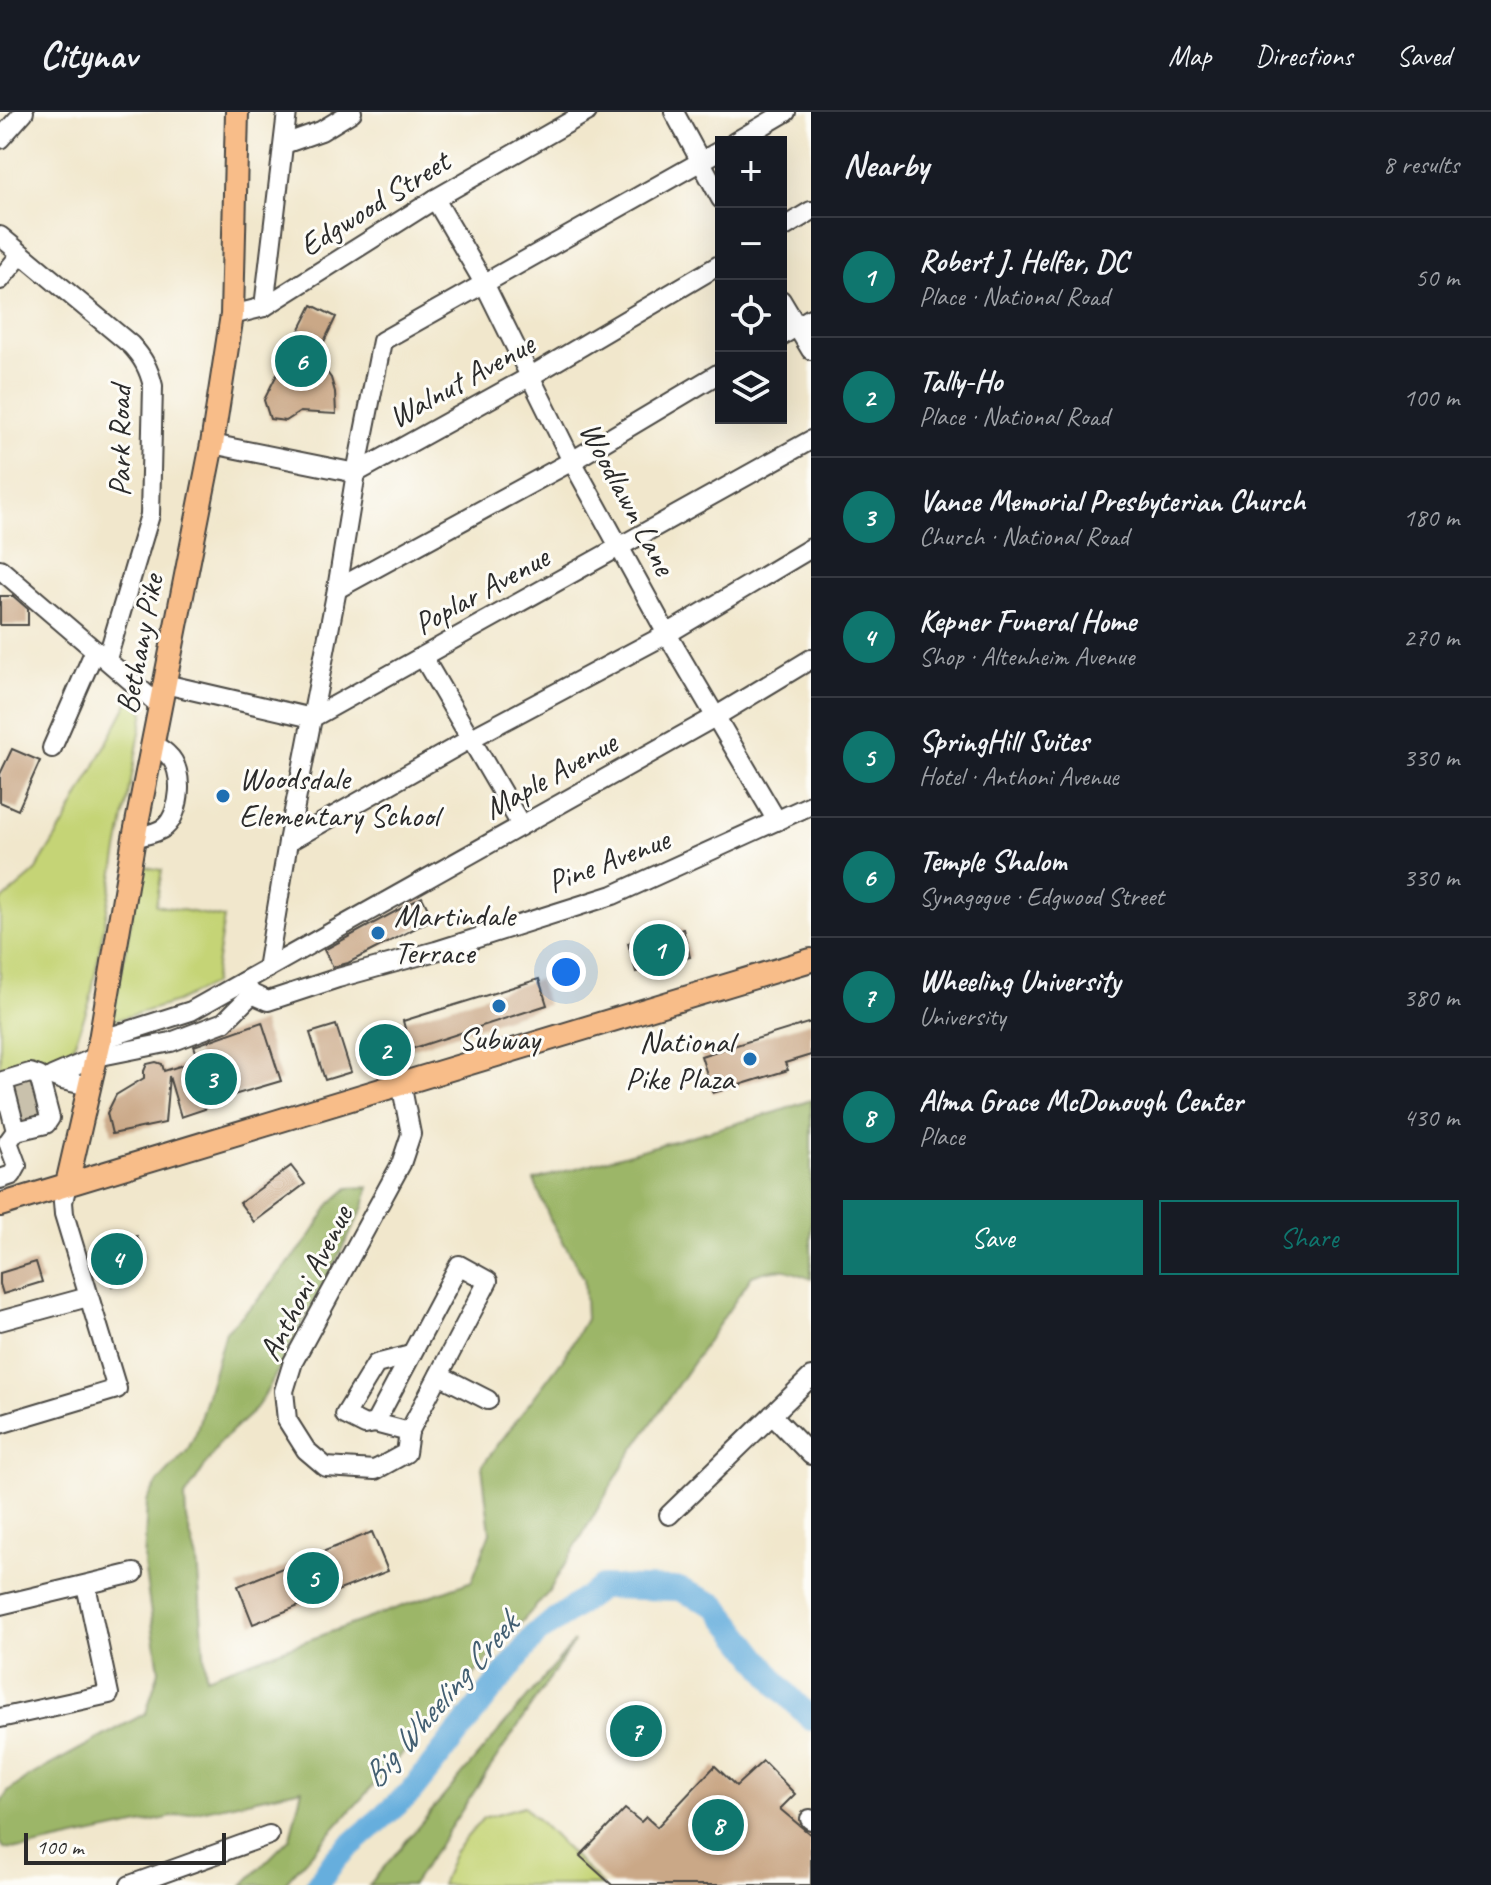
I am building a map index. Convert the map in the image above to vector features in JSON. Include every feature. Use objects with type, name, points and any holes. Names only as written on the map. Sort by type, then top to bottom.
[{"type":"main road","name":"Bethany Pike","points":[[67,1184],[98,1048],[134,838],[212,444],[232,315],[237,112]]},
{"type":"main road","points":[[0,1205],[811,960]]},
{"type":"street","points":[[0,139],[24,112]]},
{"type":"street","points":[[264,307],[287,112]]},
{"type":"street","points":[[284,144],[321,131],[352,112]]},
{"type":"street","name":"Edgwood Street","points":[[232,315],[264,307],[435,199],[587,112]]},
{"type":"street","points":[[674,112],[715,188]]},
{"type":"street","points":[[745,136],[786,112]]},
{"type":"street","points":[[267,969],[382,341],[715,153]]},
{"type":"street","name":"Woodlawn Lane","points":[[435,199],[484,283],[572,461],[667,634],[777,821]]},
{"type":"street","points":[[787,225],[811,211]]},
{"type":"street","name":"Park Road","points":[[0,236],[131,345],[143,357],[153,386],[150,515],[101,654],[52,748]]},
{"type":"street","points":[[0,280],[21,254]]},
{"type":"street","name":"Walnut Avenue","points":[[356,473],[531,376],[715,268]]},
{"type":"street","points":[[796,327],[811,350]]},
{"type":"street","points":[[337,589],[572,461],[715,376]]},
{"type":"street","name":"Poplar Avenue","points":[[312,718],[811,440]]},
{"type":"street","points":[[212,444],[356,473]]},
{"type":"street","points":[[288,842],[470,739],[667,634],[811,548]]},
{"type":"street","points":[[0,569],[101,654],[162,695],[312,718]]},
{"type":"street","points":[[423,657],[521,825]]},
{"type":"street","name":"Maple Avenue","points":[[26,1106],[60,1071],[98,1048],[247,988],[267,969],[715,717],[811,659]]},
{"type":"street","points":[[134,838],[156,833],[167,826],[174,812],[180,784],[177,769],[169,755],[152,744]]},
{"type":"street","name":"Pine Avenue","points":[[247,988],[268,1001],[613,895],[811,805]]},
{"type":"street","points":[[0,1179],[12,1175],[17,1166],[26,1106],[62,1080],[89,1086]]},
{"type":"street","name":"Anthoni Avenue","points":[[401,1083],[411,1134],[401,1164],[293,1362],[284,1391],[287,1420],[306,1450],[326,1467],[375,1470],[406,1453],[409,1432]]},
{"type":"street","points":[[0,1424],[117,1389],[64,1214],[67,1184]]},
{"type":"street","points":[[375,1423],[459,1265],[488,1281],[409,1432],[375,1423],[365,1425],[345,1415],[376,1364],[411,1355]]},
{"type":"street","points":[[0,1321],[88,1297]]},
{"type":"street","points":[[439,1375],[488,1400]]},
{"type":"street","points":[[669,1515],[811,1377]]},
{"type":"street","points":[[772,1415],[811,1455]]},
{"type":"street","points":[[0,1605],[134,1573]]},
{"type":"street","points":[[0,1718],[109,1694],[86,1585]]},
{"type":"street","points":[[130,1885],[269,1835]]},
{"type":"green space","points":[[130,699],[144,711],[90,1001],[67,1063],[46,1061],[0,1075],[0,902],[34,873],[66,821]]},
{"type":"green space","points":[[141,866],[162,870],[156,905],[224,918],[213,984],[176,1002],[112,1021]]},
{"type":"green space","points":[[811,1100],[811,1279],[782,1270],[752,1276],[627,1459],[548,1593],[283,1885],[243,1885],[290,1838],[302,1789],[24,1849],[4,1848],[0,1842],[0,1804],[8,1792],[28,1777],[146,1713],[159,1671],[144,1565],[147,1501],[158,1482],[187,1451],[196,1433],[225,1332],[257,1301],[308,1240],[331,1203],[348,1188],[369,1187],[364,1207],[268,1389],[255,1410],[221,1441],[185,1497],[186,1519],[197,1560],[206,1677],[472,1581],[490,1532],[482,1466],[565,1356],[586,1319],[584,1278],[550,1219],[534,1180]]},
{"type":"green space","points":[[574,1642],[412,1885],[369,1885]]},
{"type":"green space","points":[[524,1806],[602,1885],[441,1885],[454,1852],[483,1818]]},
{"type":"building","points":[[312,305],[336,317],[316,358],[331,378],[336,414],[300,412],[286,421],[270,419],[264,400]]},
{"type":"building","points":[[0,596],[13,596],[28,609],[28,625],[0,625]]},
{"type":"building","points":[[12,749],[40,761],[18,810],[0,802],[0,774]]},
{"type":"building","name":"Martindale Terrace","points":[[422,897],[433,919],[348,963],[333,967],[324,950]]},
{"type":"building","points":[[683,929],[690,957],[671,962],[672,968],[659,972],[657,967],[636,972],[628,943]]},
{"type":"building","points":[[539,979],[547,1005],[405,1051],[406,1055],[369,1066],[363,1044],[406,1032],[403,1021]]},
{"type":"building","points":[[262,1022],[281,1081],[203,1104],[205,1109],[181,1117],[169,1076],[165,1123],[112,1134],[107,1113],[116,1095],[144,1078],[147,1064],[162,1064],[164,1071],[199,1060],[194,1046]]},
{"type":"building","name":"National Pike Plaza","points":[[811,1022],[811,1055],[785,1063],[788,1070],[713,1093],[701,1056]]},
{"type":"building","points":[[336,1025],[351,1072],[325,1080],[310,1033]]},
{"type":"building","points":[[291,1166],[305,1184],[254,1222],[240,1203]]},
{"type":"building","points":[[137,1236],[145,1257],[136,1261],[141,1275],[112,1286],[109,1278],[102,1280],[92,1253]]},
{"type":"building","points":[[36,1262],[42,1282],[3,1294],[0,1273]]},
{"type":"building","points":[[372,1532],[388,1571],[253,1624],[238,1586]]},
{"type":"building","points":[[763,1761],[795,1794],[780,1809],[811,1835],[811,1885],[612,1885],[580,1856],[625,1809],[641,1822],[646,1817],[657,1827],[715,1766],[736,1786]]},
{"type":"waterway","name":"Big Wheeling Creek","points":[[317,1885],[335,1859],[411,1792],[536,1634],[602,1587],[679,1589],[717,1606],[781,1688],[811,1719]]},
{"type":"tunnel","points":[[16,1097],[35,1092]]},
{"type":"tunnel","points":[[20,1111],[39,1105]]},
{"type":"place","name":"Temple Shalom","points":[[301,361]]},
{"type":"place","name":"Woodsdale Elementary School","points":[[223,796]]},
{"type":"place","name":"Martindale Terrace","points":[[378,933]]},
{"type":"place","name":"Robert J. Helfer, DC","points":[[659,950]]},
{"type":"place","name":"Subway","points":[[499,1006]]},
{"type":"place","name":"Tally-Ho","points":[[385,1050]]},
{"type":"place","name":"National Pike Plaza","points":[[750,1059]]},
{"type":"place","name":"Vance Memorial Presbyterian Church","points":[[211,1079]]},
{"type":"place","name":"Kepner Funeral Home","points":[[117,1259]]},
{"type":"place","name":"SpringHill Suites","points":[[313,1578]]},
{"type":"place","name":"Wheeling University","points":[[636,1731]]},
{"type":"place","name":"Alma Grace McDonough Center","points":[[718,1825]]}]
